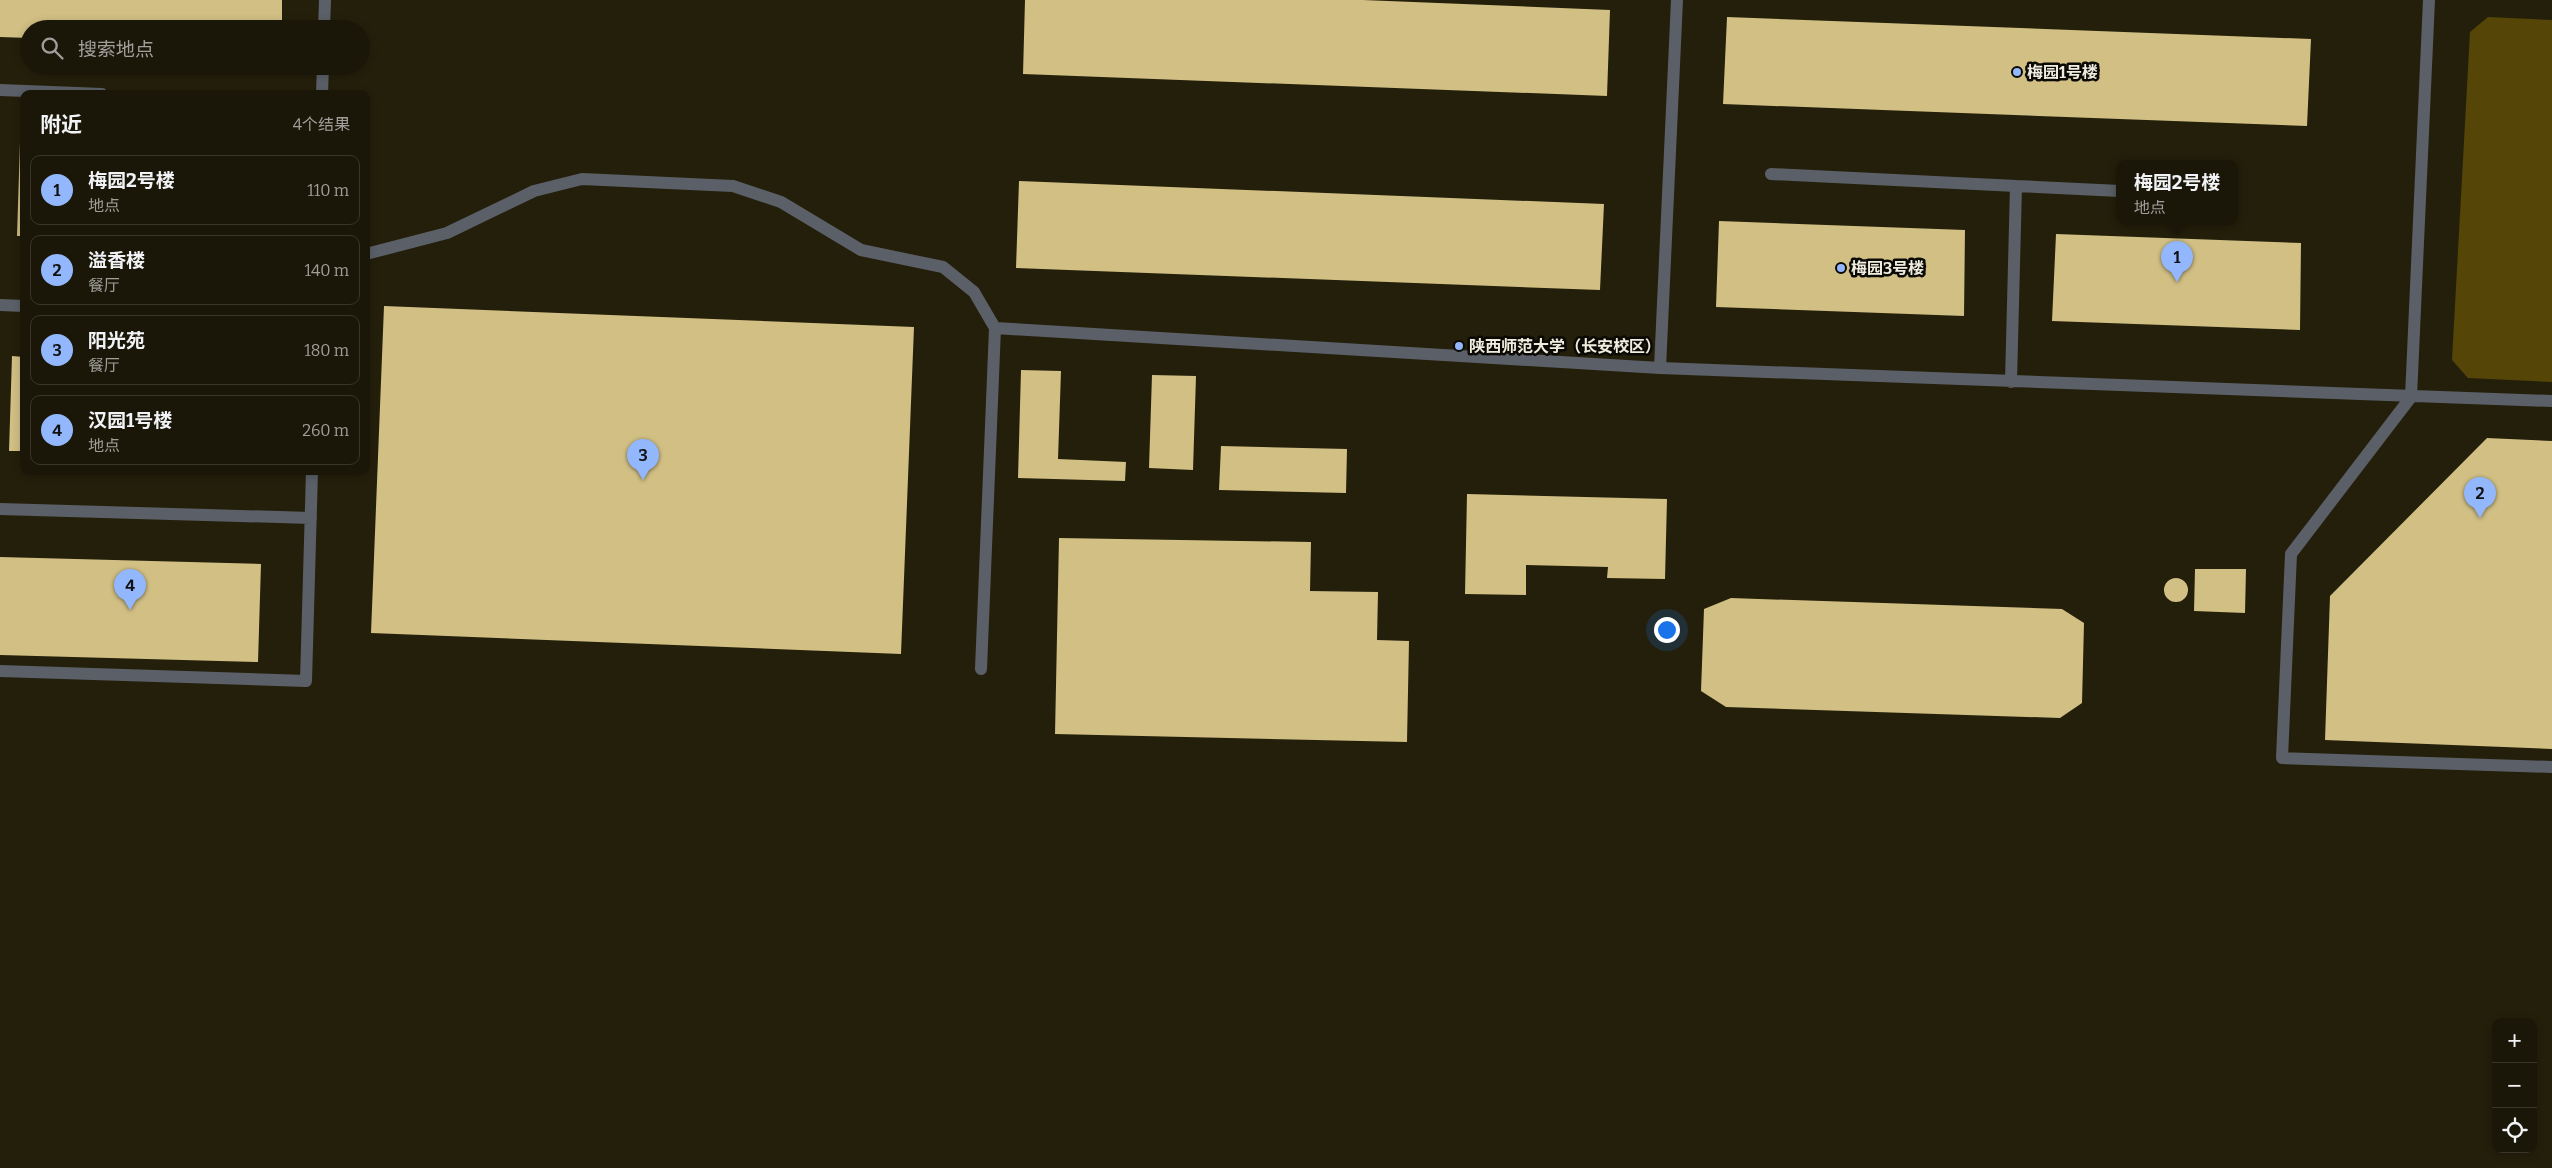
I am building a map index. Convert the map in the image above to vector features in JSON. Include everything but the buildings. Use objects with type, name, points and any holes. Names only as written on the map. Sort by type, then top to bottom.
[{"type":"lane","points":[[324,20],[325,0]]},
{"type":"lane","points":[[1660,368],[1677,0]]},
{"type":"lane","points":[[2429,0],[2411,397],[2291,554],[2282,758],[2552,767]]},
{"type":"lane","points":[[322,90],[323,75]]},
{"type":"lane","points":[[0,90],[20,91]]},
{"type":"lane","points":[[1771,174],[2116,191]]},
{"type":"lane","points":[[370,253],[447,233],[534,191],[582,179],[732,186],[782,202],[861,250],[943,266],[974,292],[994,328],[981,669]]},
{"type":"lane","points":[[2011,382],[2016,186]]},
{"type":"lane","points":[[0,305],[20,306]]},
{"type":"lane","points":[[994,328],[1660,368],[2552,401]]},
{"type":"lane","points":[[0,671],[306,681],[312,475]]},
{"type":"lane","points":[[0,509],[311,518]]},
{"type":"shaded area","points":[[2488,17],[2552,20],[2552,382],[2468,378],[2452,360],[2470,32]]},
{"type":"place","name":"梅园1号楼","points":[[2017,72]]},
{"type":"place","name":"梅园3号楼","points":[[1841,268]]},
{"type":"place","name":"梅园2号楼","points":[[2177,282]]},
{"type":"place","name":"陕西师范大学（长安校区）","points":[[1459,346]]},
{"type":"place","name":"阳光苑","points":[[643,480]]},
{"type":"place","name":"溢香楼","points":[[2480,518]]},
{"type":"place","name":"汉园1号楼","points":[[130,610]]}]
